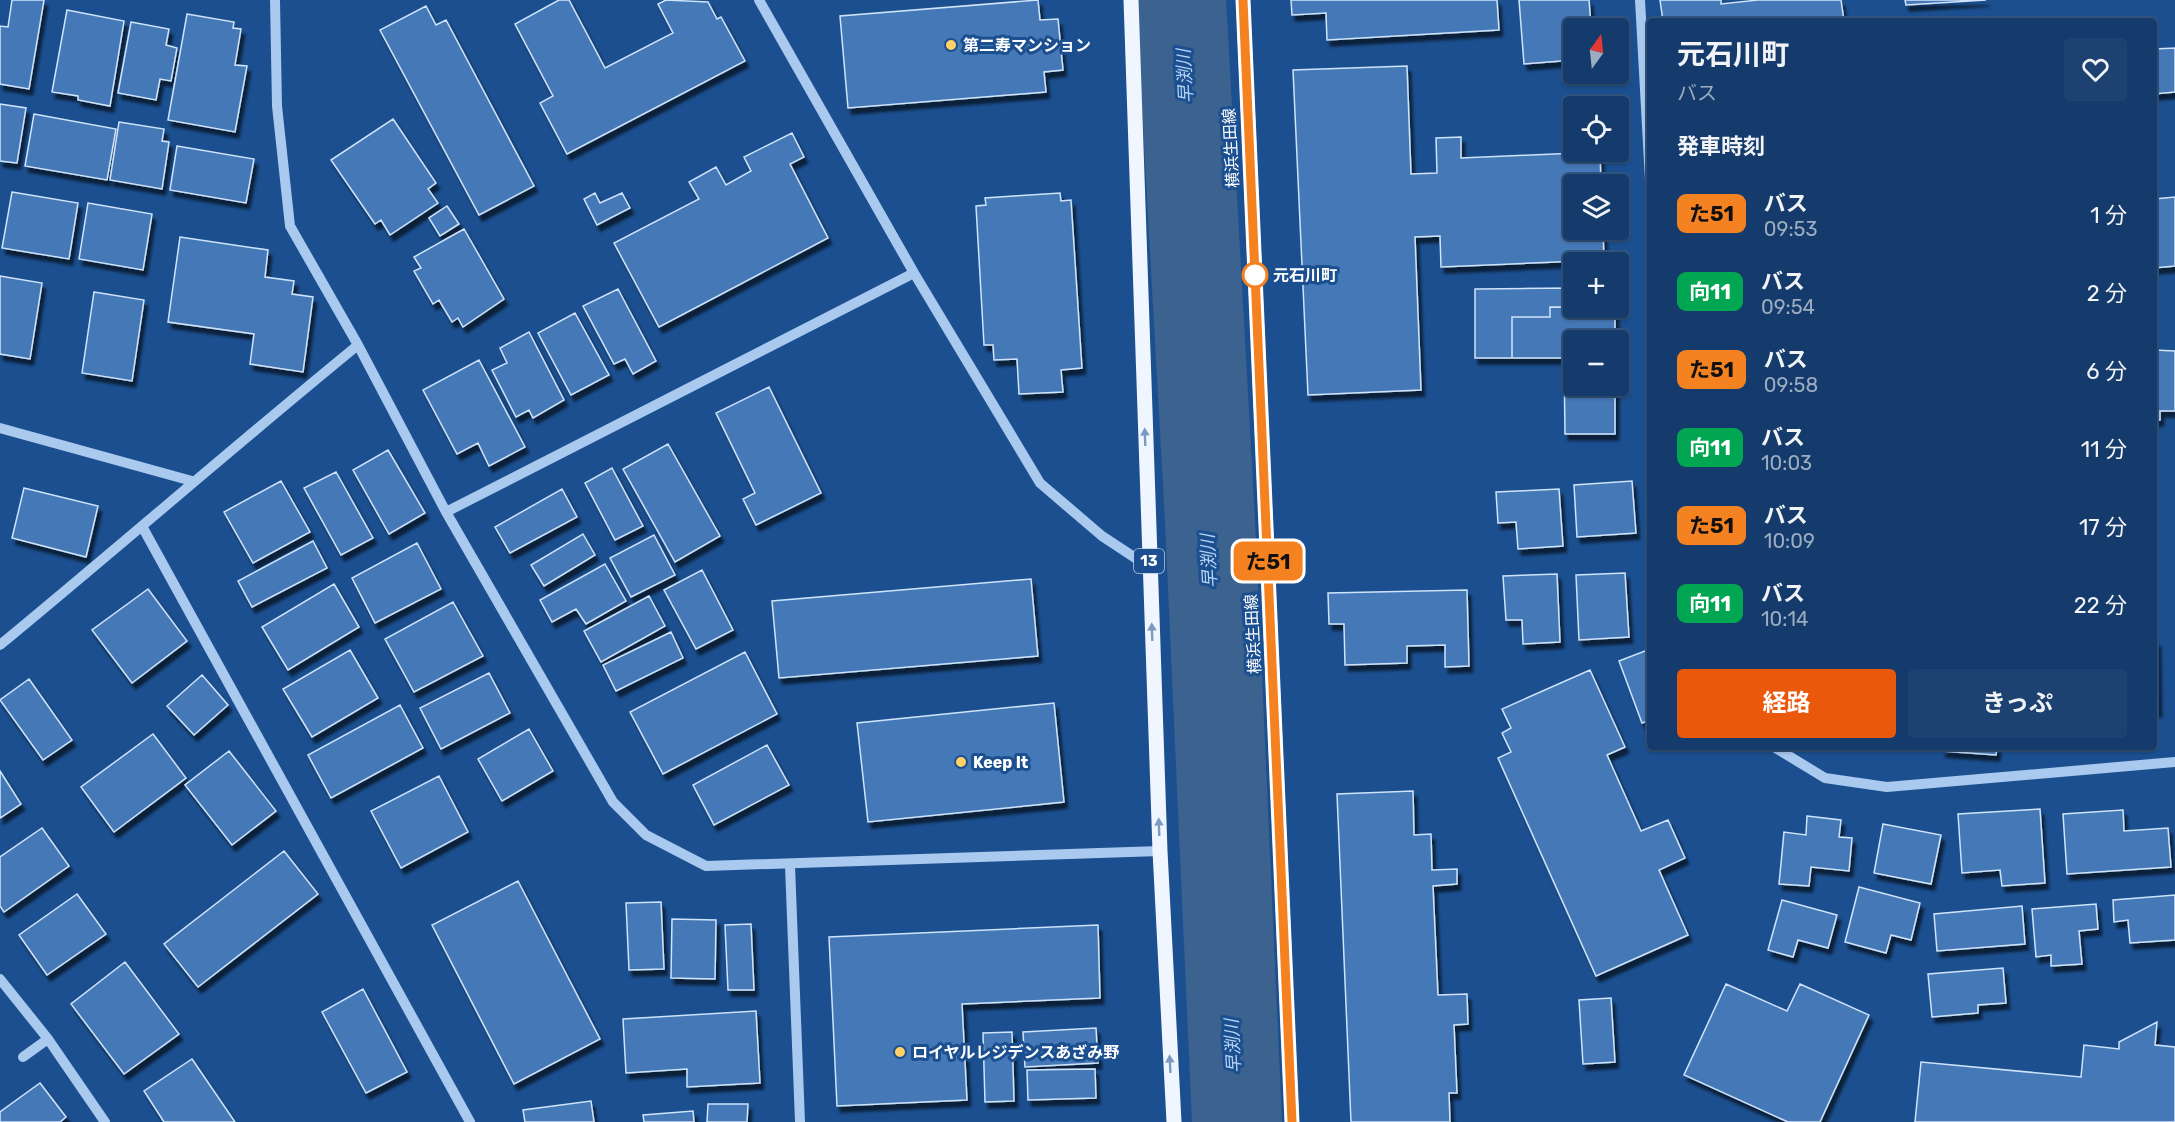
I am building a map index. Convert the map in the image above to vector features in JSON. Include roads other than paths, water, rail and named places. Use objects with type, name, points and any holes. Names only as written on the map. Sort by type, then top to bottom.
[{"type":"main road","name":"13","points":[[1131,0],[1149,567],[1173,1122]]},
{"type":"main road","name":"横浜生田線","points":[[1243,0],[1292,1122]]},
{"type":"street","points":[[275,0],[277,106],[290,226],[358,345],[446,512],[613,802],[646,835],[706,866],[790,866],[1160,851]]},
{"type":"street","points":[[759,0],[914,273],[1040,483],[1102,536],[1149,567]]},
{"type":"street","points":[[1640,0],[1647,126]]},
{"type":"street","points":[[446,512],[914,273]]},
{"type":"street","points":[[0,645],[143,528],[192,481],[358,345]]},
{"type":"street","points":[[0,428],[192,481]]},
{"type":"street","points":[[143,528],[470,1122]]},
{"type":"street","points":[[1779,750],[1825,778],[1887,787],[2175,762]]},
{"type":"street","points":[[790,866],[800,1122]]},
{"type":"street","points":[[0,979],[48,1039],[105,1122]]},
{"type":"street","points":[[23,1057],[48,1039]]},
{"type":"waterway","name":"早渕川","points":[[1181,0],[1210,520],[1237,1122]]},
{"type":"place","name":"第二寿マンション","points":[[951,45]]},
{"type":"place","name":"元石川町","points":[[1255,275]]},
{"type":"place","name":"Keep It","points":[[961,762]]},
{"type":"place","name":"ロイヤルレジデンスあざみ野","points":[[900,1052]]}]
